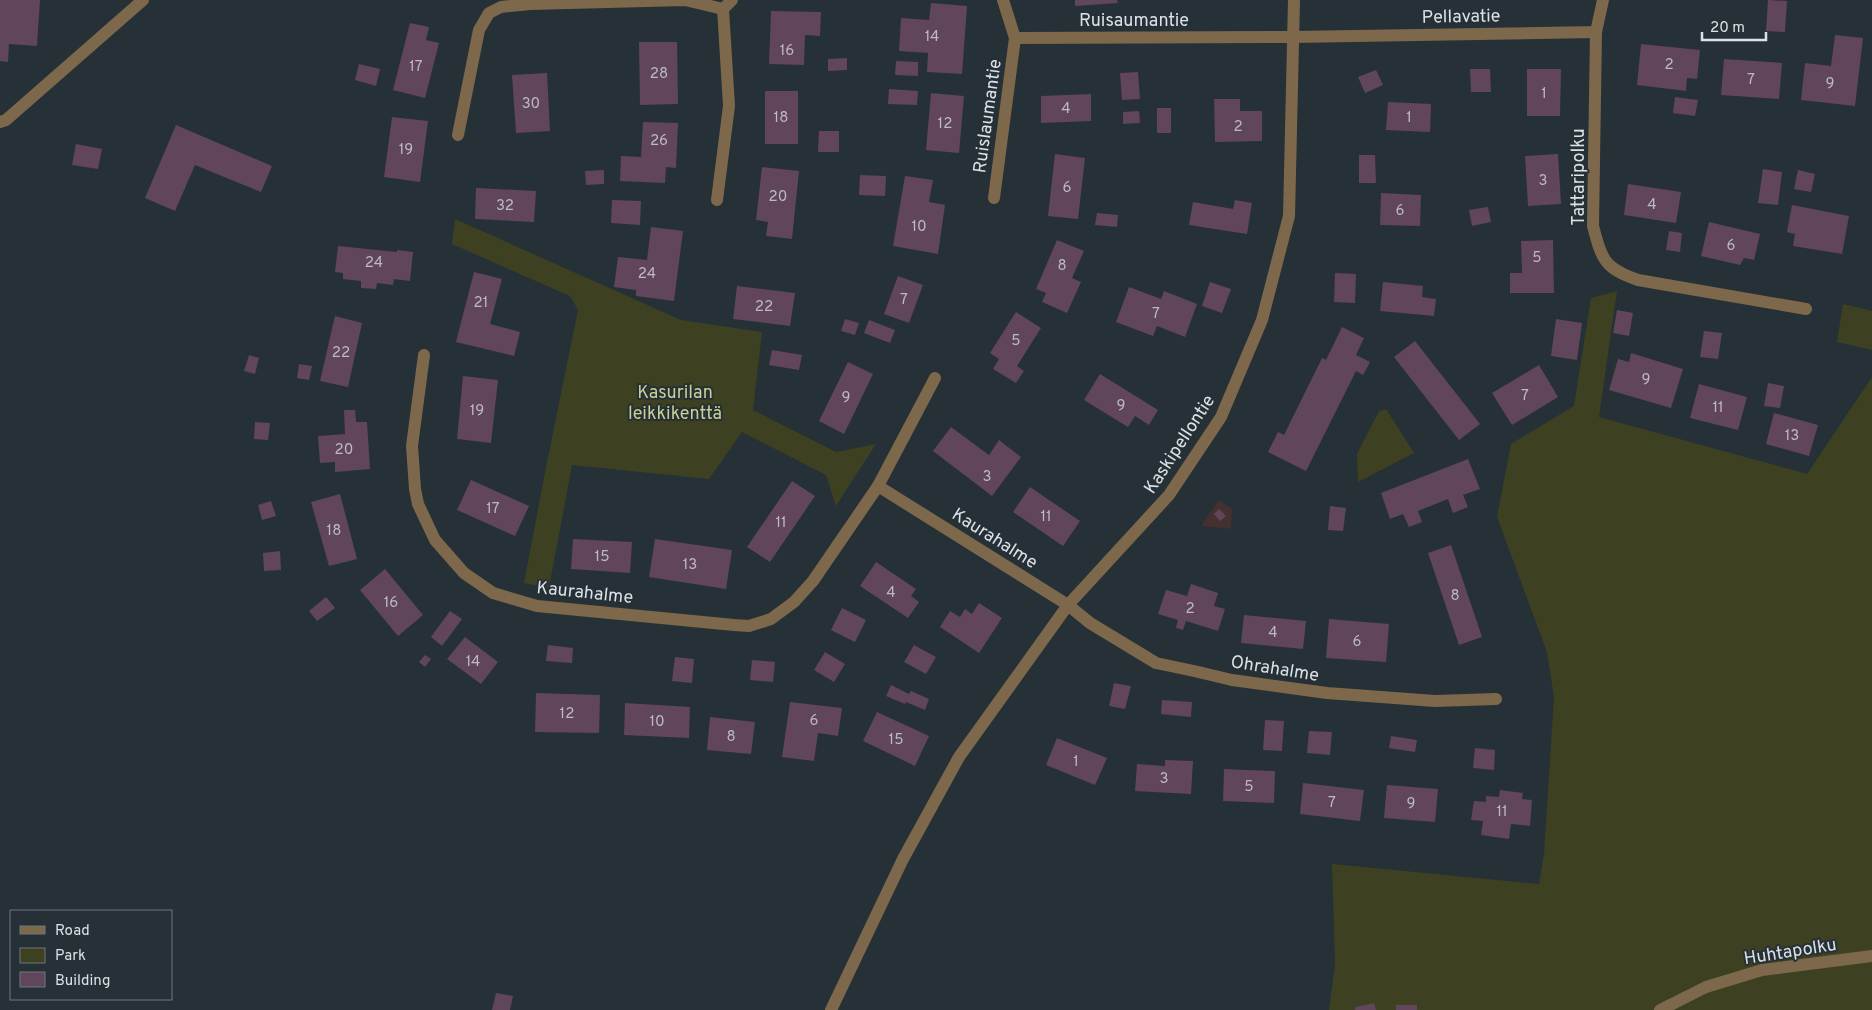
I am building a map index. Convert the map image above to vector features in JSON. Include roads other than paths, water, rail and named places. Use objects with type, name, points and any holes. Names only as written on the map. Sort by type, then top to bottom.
[{"type":"street","points":[[0,122],[6,120],[143,0]]},
{"type":"street","points":[[458,135],[479,30],[489,13],[501,7],[523,4],[685,0],[728,4],[729,106],[717,200]]},
{"type":"street","points":[[1003,0],[1015,38]]},
{"type":"street","name":"Kaskipellontie","points":[[831,1010],[902,859],[959,757],[1068,605],[1169,495],[1221,417],[1262,320],[1289,216],[1294,0]]},
{"type":"street","points":[[1596,32],[1604,0]]},
{"type":"street","name":"Pellavatie","points":[[1293,37],[1596,32]]},
{"type":"street","name":"Tattaripolku","points":[[1596,32],[1593,226],[1598,246],[1606,263],[1622,275],[1638,280],[1806,309]]},
{"type":"street","name":"Ruisaumantie","points":[[1015,38],[1293,37]]},
{"type":"street","name":"Ruislaumantie","points":[[994,198],[1015,38]]},
{"type":"street","name":"Kaurahalme","points":[[424,355],[412,446],[415,489],[418,504],[435,540],[464,573],[493,593],[531,605],[748,626],[771,619],[794,602],[813,581],[878,486],[935,378]]},
{"type":"street","name":"Kaurahalme","points":[[878,486],[1068,605]]},
{"type":"street","name":"Ohrahalme","points":[[1068,605],[1126,646],[1156,663],[1232,680],[1327,693],[1435,701],[1496,699]]},
{"type":"street","name":"Huhtapolku","points":[[1660,1010],[1706,987],[1762,970],[1872,956]]},
{"type":"park label","name":"Kasurilan leikkikenttä","points":[[675,402]]}]
